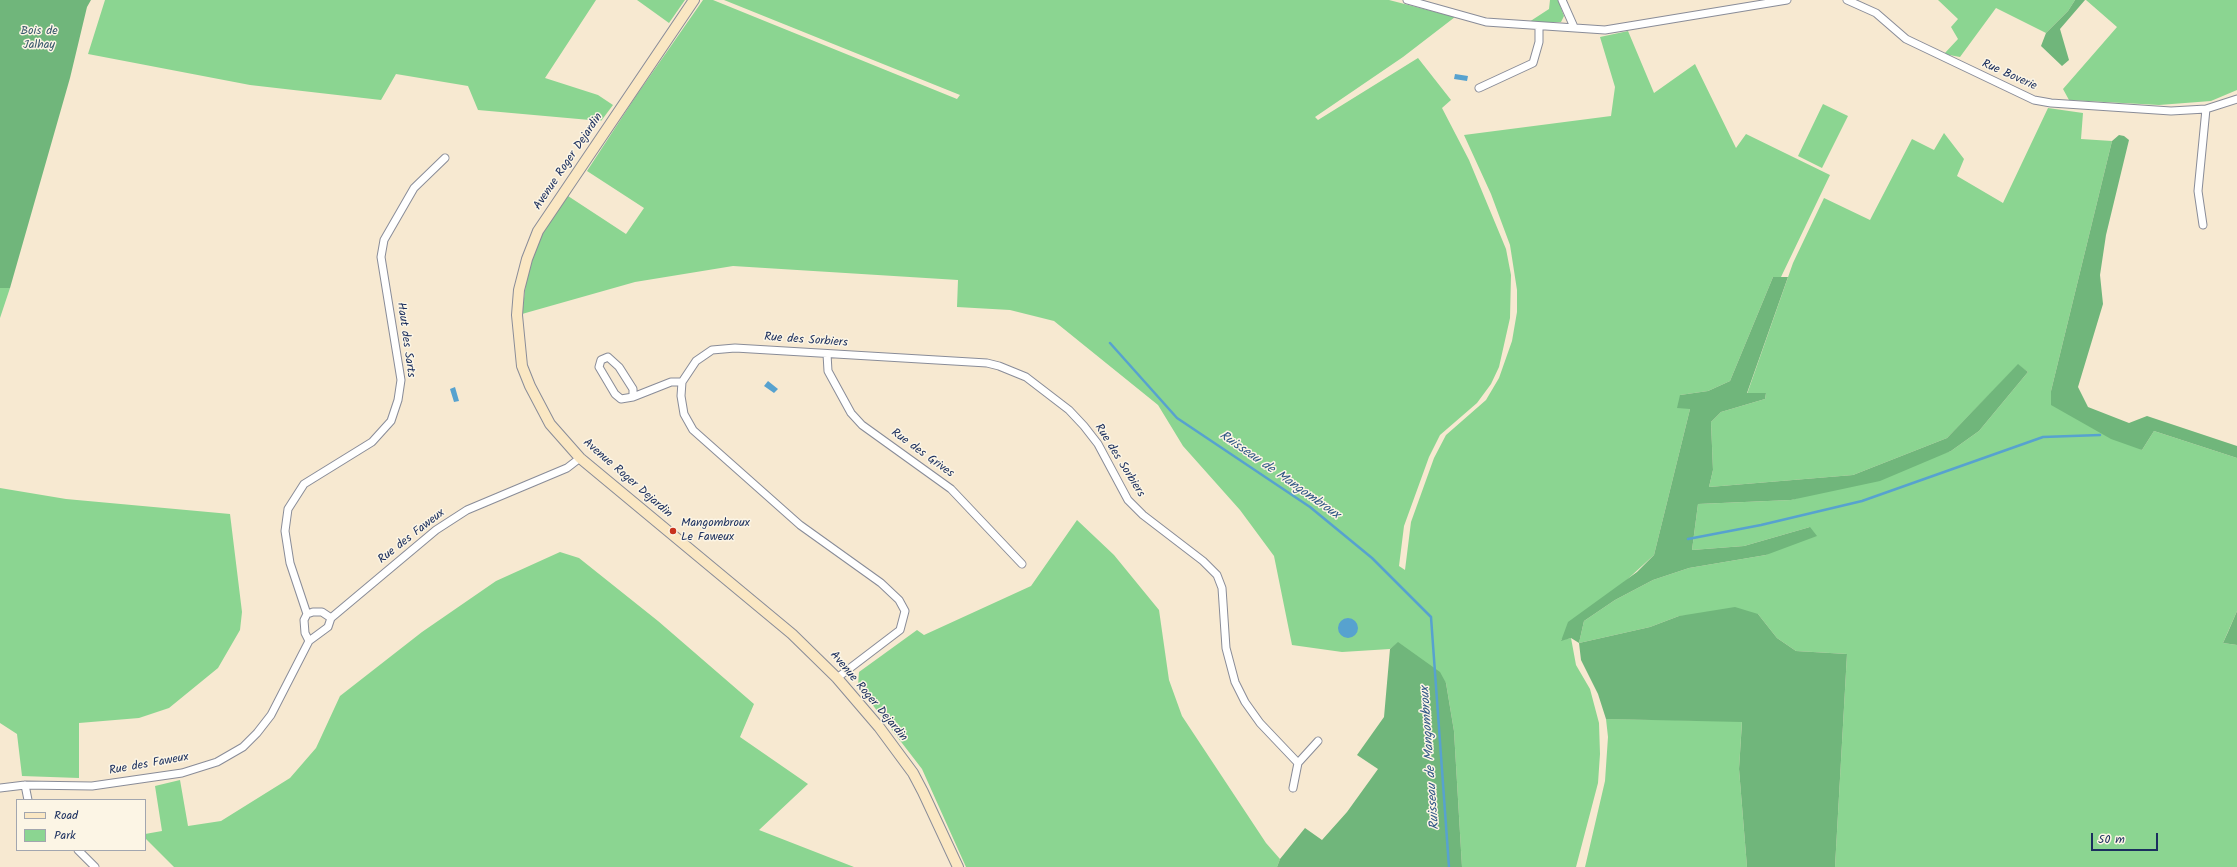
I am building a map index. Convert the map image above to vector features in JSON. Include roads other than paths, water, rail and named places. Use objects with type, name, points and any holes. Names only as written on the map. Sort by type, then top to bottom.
[{"type":"main road","name":"Avenue Roger Dejardin","points":[[694,0],[538,231],[527,259],[519,290],[517,315],[522,366],[530,386],[550,424],[580,458],[792,634],[837,678],[879,727],[904,762],[934,813],[958,867]]},
{"type":"street","points":[[1407,0],[1486,22],[1539,27],[1574,27],[1593,30],[1616,28],[1787,0]]},
{"type":"street","points":[[1562,0],[1574,27]]},
{"type":"street","name":"Rue Boverie","points":[[1847,0],[1876,13],[1906,39],[2034,100],[2051,103],[2156,111],[2206,109],[2237,98]]},
{"type":"street","points":[[1479,88],[1533,63],[1539,42],[1539,27]]},
{"type":"street","points":[[2203,225],[2198,191],[2206,109]]},
{"type":"street","name":"Haut des Sarts","points":[[309,641],[305,633],[304,620],[307,614],[290,563],[285,531],[288,509],[304,484],[372,442],[391,421],[398,400],[401,380],[381,257],[384,240],[414,188],[445,158]]},
{"type":"street","name":"Rue des Sorbiers","points":[[682,382],[696,361],[712,350],[721,348],[999,366],[1026,377],[1069,410],[1098,444],[1128,500],[1143,515],[1203,561],[1217,575],[1222,588],[1226,648],[1235,682],[1245,702],[1260,723],[1298,763]]},
{"type":"street","name":"Rue des Grives","points":[[827,354],[828,371],[851,413],[862,425],[951,489],[1022,564]]},
{"type":"street","points":[[633,397],[633,389],[619,367],[608,357],[601,360],[599,367],[614,394],[621,399],[633,397],[671,382],[682,382],[681,396],[684,414],[693,430],[800,525],[881,583],[899,600],[905,611],[900,630],[837,678]]},
{"type":"street","name":"Rue des Faweux","points":[[332,618],[436,530],[467,510],[566,468],[580,458]]},
{"type":"street","points":[[307,614],[322,612],[332,618],[328,628],[309,641]]},
{"type":"street","name":"Rue des Faweux","points":[[0,788],[25,785],[92,786],[182,773],[217,762],[243,747],[257,734],[272,715],[309,641]]},
{"type":"street","points":[[1293,788],[1298,763],[1318,741]]},
{"type":"street","points":[[25,785],[28,799]]},
{"type":"street","points":[[79,851],[95,867]]},
{"type":"water","points":[[1455,74],[1468,76],[1467,81],[1454,79]]},
{"type":"water","points":[[768,381],[778,389],[774,393],[764,386]]},
{"type":"water","points":[[455,387],[459,401],[454,402],[450,389]]},
{"type":"water","points":[[1348,618],[1355,621],[1358,628],[1355,635],[1348,638],[1341,635],[1338,628],[1341,621]]},
{"type":"waterway","name":"Ruisseau de Mangombroux","points":[[1110,343],[1177,418],[1310,507],[1372,558],[1431,617],[1449,867]]},
{"type":"waterway","points":[[1688,539],[1761,525],[1862,501],[2043,437],[2100,435]]},
{"type":"place","name":"Mangombroux Le Faweux","points":[[673,531]]},
{"type":"park label","name":"Bois de Jalhay","points":[[39,39]]}]
